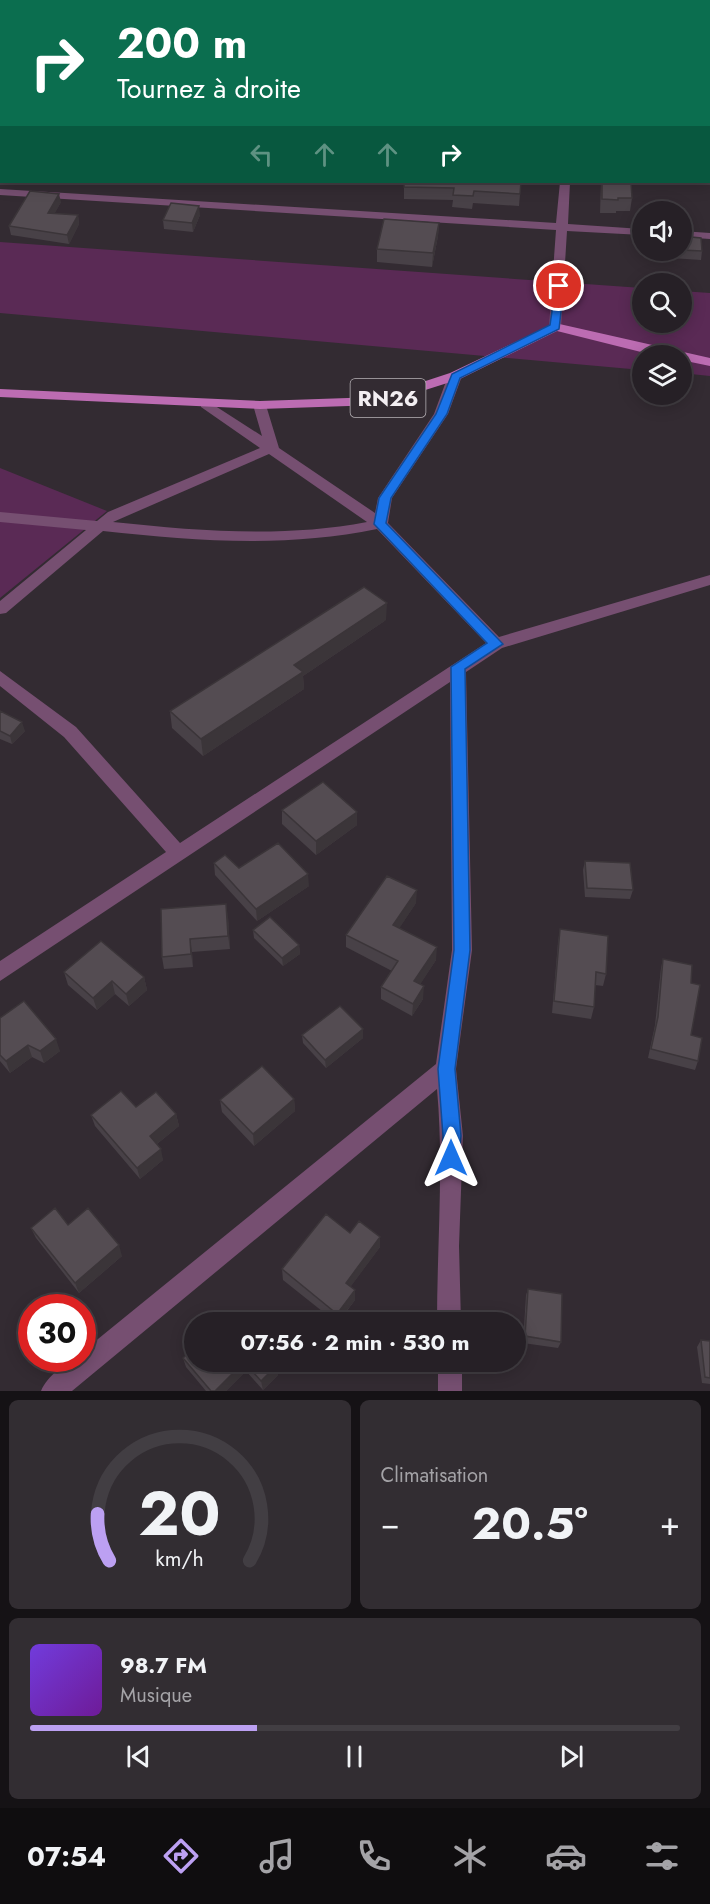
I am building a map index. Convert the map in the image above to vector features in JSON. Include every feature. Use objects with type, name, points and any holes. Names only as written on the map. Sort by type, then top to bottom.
[{"type":"main road","points":[[555,327],[632,345]]},
{"type":"main road","name":"RN26","points":[[0,393],[206,404],[378,402],[455,376],[555,327]]},
{"type":"main road","points":[[692,359],[710,362]]},
{"type":"street","points":[[555,327],[565,183]]},
{"type":"street","points":[[0,192],[632,231]]},
{"type":"street","points":[[692,235],[710,236]]},
{"type":"street","points":[[380,524],[385,498],[441,414],[455,376]]},
{"type":"street","points":[[206,404],[380,524],[496,644]]},
{"type":"street","points":[[260,405],[272,448]]},
{"type":"street","points":[[0,609],[113,515],[272,448]]},
{"type":"street","points":[[0,517],[173,535],[268,536],[346,532],[380,524]]},
{"type":"street","points":[[0,972],[496,644],[710,580]]},
{"type":"street","points":[[449,1312],[448,1246],[452,1136],[446,1069],[462,950],[458,667]]},
{"type":"street","points":[[0,676],[70,732],[178,854]]},
{"type":"street","points":[[53,1391],[446,1069]]},
{"type":"street","points":[[450,1372],[450,1391]]},
{"type":"shaded area","points":[[0,242],[632,287],[632,333],[692,333],[692,292],[710,293],[710,376],[692,374],[692,345],[632,345],[632,369],[0,313]]},
{"type":"shaded area","points":[[0,468],[107,511],[0,598]]},
{"type":"building","points":[[404,183],[521,183],[520,194],[474,191],[473,196],[453,195],[454,188],[404,187]]},
{"type":"building","points":[[602,183],[631,183],[632,198],[602,199]]},
{"type":"building","points":[[30,191],[59,194],[48,213],[78,215],[67,235],[9,226]]},
{"type":"building","points":[[171,203],[199,206],[192,223],[163,220]]},
{"type":"building","points":[[384,219],[439,223],[433,253],[377,249]]},
{"type":"building","points":[[692,237],[701,238],[702,251],[692,251]]},
{"type":"building","points":[[364,587],[387,603],[294,665],[303,672],[201,739],[170,711]]},
{"type":"building","points":[[0,711],[22,722],[10,736],[0,731]]},
{"type":"building","points":[[323,782],[357,812],[316,841],[282,810]]},
{"type":"building","points":[[278,843],[308,874],[256,909],[214,863],[225,855],[239,868]]},
{"type":"building","points":[[585,861],[630,863],[633,890],[587,888]]},
{"type":"building","points":[[387,876],[417,890],[393,925],[437,947],[414,981],[424,986],[413,1004],[381,987],[398,961],[346,935]]},
{"type":"building","points":[[226,904],[228,936],[190,939],[191,954],[162,957],[161,909]]},
{"type":"building","points":[[270,917],[299,945],[282,958],[253,930]]},
{"type":"building","points":[[560,929],[608,936],[606,974],[596,972],[594,1007],[554,1001]]},
{"type":"building","points":[[101,941],[144,977],[126,994],[112,981],[93,998],[64,972]]},
{"type":"building","points":[[663,959],[692,965],[691,983],[700,985],[691,1035],[702,1038],[698,1061],[651,1049],[658,1017]]},
{"type":"building","points":[[24,1001],[56,1039],[40,1051],[28,1045],[6,1061],[0,1055],[0,1018]]},
{"type":"building","points":[[340,1006],[363,1029],[325,1060],[302,1035]]},
{"type":"building","points":[[262,1066],[294,1099],[253,1134],[220,1100]]},
{"type":"building","points":[[121,1091],[136,1107],[156,1092],[176,1114],[150,1136],[161,1149],[137,1168],[91,1115]]},
{"type":"building","points":[[55,1208],[68,1225],[88,1208],[119,1245],[75,1283],[31,1228]]},
{"type":"building","points":[[326,1214],[350,1233],[359,1221],[380,1237],[346,1283],[355,1290],[338,1312],[335,1312],[282,1269]]},
{"type":"building","points":[[528,1289],[562,1294],[561,1342],[526,1336]]},
{"type":"building","points":[[701,1340],[710,1341],[710,1378],[705,1377]]},
{"type":"building","points":[[195,1372],[234,1372],[215,1391],[211,1391]]},
{"type":"building","points":[[253,1372],[270,1372],[261,1381]]},
{"type":"route","points":[[451,1158],[452,1136],[446,1069],[462,950],[458,667],[496,644],[380,524],[385,498],[441,414],[455,376],[555,327],[559,286]]}]
